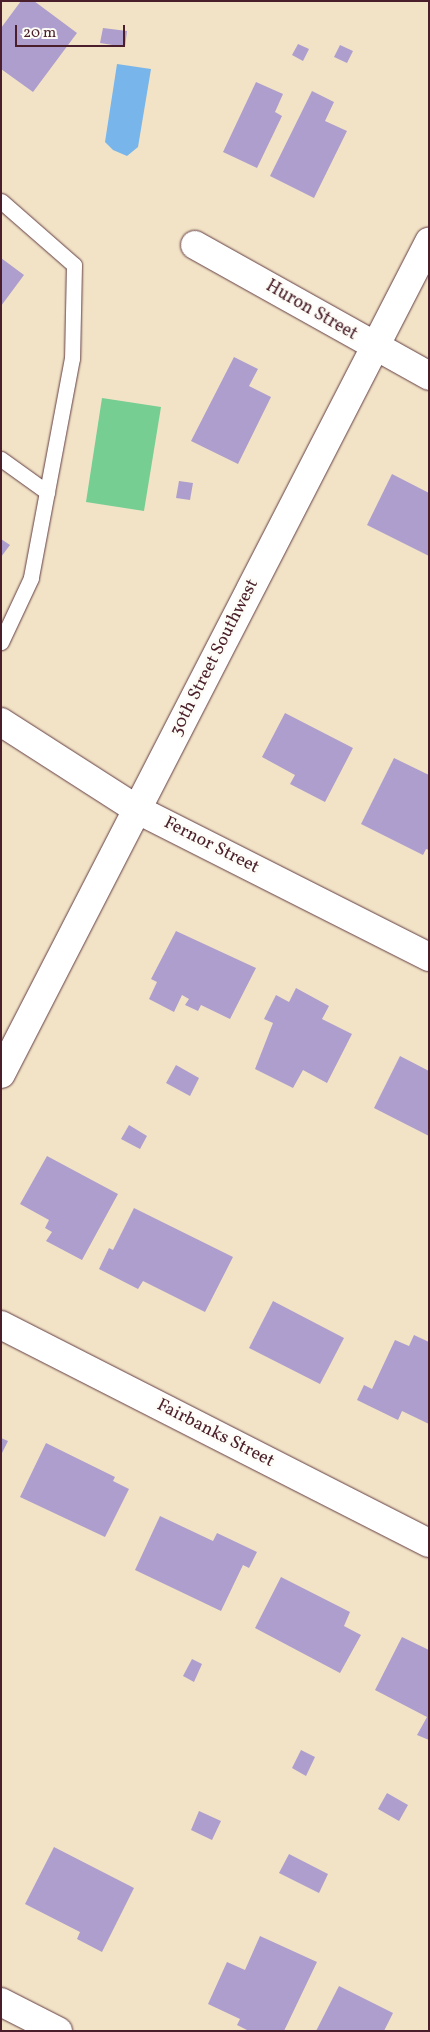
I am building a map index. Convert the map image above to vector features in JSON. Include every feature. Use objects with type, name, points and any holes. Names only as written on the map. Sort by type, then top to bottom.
[{"type":"street","name":"30th Street Southwest","points":[[1,1074],[429,242]]},
{"type":"street","name":"Huron Street","points":[[194,245],[429,376]]},
{"type":"street","name":"Fernor Street","points":[[1,722],[138,810],[429,957]]},
{"type":"street","name":"Fairbanks Street","points":[[1,1325],[429,1543]]},
{"type":"street","points":[[1,2002],[58,2031]]},
{"type":"lane","points":[[1,201],[74,265],[72,358],[31,578],[1,642]]},
{"type":"lane","points":[[1,459],[47,492]]},
{"type":"green space","points":[[102,398],[161,407],[144,511],[86,502]]},
{"type":"water","points":[[117,64],[151,69],[138,147],[127,156],[113,150],[105,142]]},
{"type":"building","points":[[21,1],[34,1],[77,33],[33,92],[1,69],[1,28]]},
{"type":"building","points":[[103,28],[127,31],[125,47],[100,43]]},
{"type":"building","points":[[298,44],[309,49],[303,61],[292,55]]},
{"type":"building","points":[[340,45],[353,51],[347,63],[334,57]]},
{"type":"building","points":[[256,82],[283,94],[275,112],[282,116],[257,168],[223,152]]},
{"type":"building","points":[[312,91],[334,102],[325,121],[347,131],[314,198],[270,176]]},
{"type":"building","points":[[1,258],[24,275],[1,306]]},
{"type":"building","points":[[234,357],[258,369],[249,386],[271,397],[238,464],[191,441]]},
{"type":"building","points":[[392,474],[429,493],[429,556],[367,525]]},
{"type":"building","points":[[179,481],[193,483],[190,500],[176,498]]},
{"type":"building","points":[[1,539],[10,545],[1,557]]},
{"type":"building","points":[[285,713],[353,748],[325,802],[290,784],[295,775],[262,757]]},
{"type":"building","points":[[394,758],[429,775],[429,850],[426,849],[423,855],[361,824]]},
{"type":"building","points":[[176,931],[256,968],[230,1019],[201,1005],[198,1011],[185,1005],[189,999],[182,995],[174,1012],[149,999],[157,982],[151,979]]},
{"type":"building","points":[[296,988],[329,1006],[322,1019],[352,1034],[327,1083],[303,1070],[293,1088],[255,1069],[273,1023],[264,1019],[276,995],[289,1002]]},
{"type":"building","points":[[400,1056],[429,1071],[429,1136],[374,1108]]},
{"type":"building","points":[[176,1065],[199,1078],[190,1096],[166,1083]]},
{"type":"building","points":[[129,1125],[147,1136],[140,1149],[121,1139]]},
{"type":"building","points":[[47,1156],[118,1194],[82,1260],[46,1241],[52,1232],[45,1228],[49,1220],[20,1204]]},
{"type":"building","points":[[134,1208],[233,1257],[205,1312],[143,1281],[138,1289],[99,1269],[109,1248],[113,1250]]},
{"type":"building","points":[[273,1301],[344,1338],[320,1384],[249,1348]]},
{"type":"building","points":[[414,1335],[429,1342],[429,1424],[402,1411],[398,1420],[357,1400],[364,1385],[372,1389],[395,1340],[409,1346]]},
{"type":"building","points":[[1,1438],[8,1441],[1,1455]]},
{"type":"building","points":[[46,1443],[115,1477],[113,1481],[129,1489],[105,1537],[20,1497]]},
{"type":"building","points":[[160,1516],[213,1541],[217,1533],[257,1552],[249,1568],[243,1565],[221,1611],[135,1570]]},
{"type":"building","points":[[281,1577],[350,1612],[344,1626],[361,1635],[340,1673],[255,1628]]},
{"type":"building","points":[[402,1637],[429,1650],[429,1740],[417,1735],[427,1717],[375,1690]]},
{"type":"building","points":[[192,1659],[202,1664],[194,1682],[183,1676]]},
{"type":"building","points":[[301,1750],[315,1757],[306,1776],[292,1768]]},
{"type":"building","points":[[387,1793],[408,1805],[399,1821],[378,1809]]},
{"type":"building","points":[[199,1811],[221,1821],[212,1840],[191,1830]]},
{"type":"building","points":[[54,1847],[134,1888],[102,1952],[77,1939],[80,1932],[25,1904]]},
{"type":"building","points":[[289,1854],[328,1874],[319,1893],[279,1873]]},
{"type":"building","points":[[260,1936],[317,1962],[284,2031],[249,2031],[237,2025],[240,2019],[208,2004],[227,1962],[245,1970]]},
{"type":"building","points":[[339,1986],[393,2013],[384,2031],[316,2031]]}]
